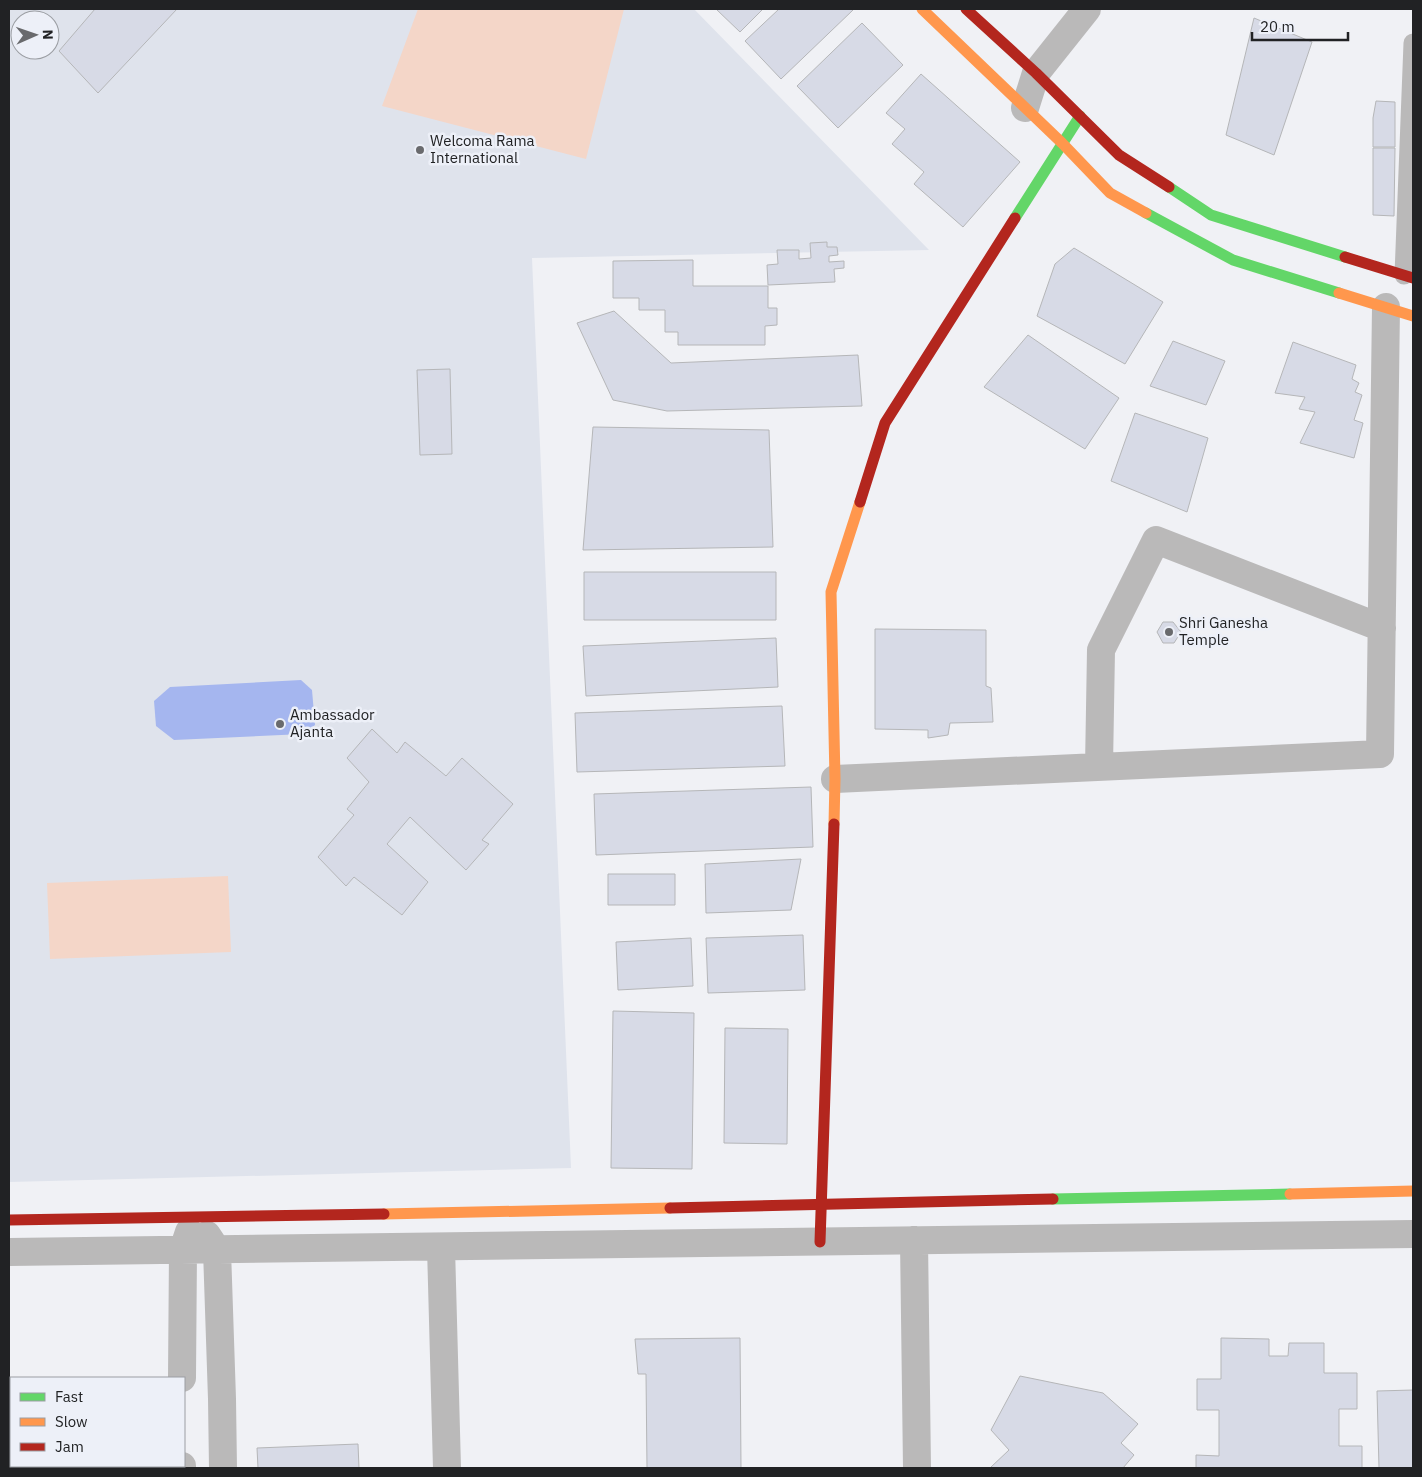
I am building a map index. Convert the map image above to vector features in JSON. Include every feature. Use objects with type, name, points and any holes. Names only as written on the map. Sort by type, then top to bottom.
[{"type":"street","points":[[922,9],[1062,143],[1110,193],[1233,260],[1413,316]]},
{"type":"street","points":[[966,9],[1036,73],[1119,154],[1211,215],[1409,277]]},
{"type":"street","points":[[1025,108],[1036,73],[1088,9]]},
{"type":"street","points":[[820,1242],[835,779],[831,592],[885,423],[1080,116]]},
{"type":"street","points":[[835,779],[1380,754],[1386,307]]},
{"type":"street","points":[[1099,767],[1101,650],[1156,540],[1382,628]]},
{"type":"street","points":[[9,1220],[822,1205],[1413,1191]]},
{"type":"street","points":[[195,1217],[217,1250],[223,1468]]},
{"type":"street","points":[[182,1377],[182,1250],[195,1217]]},
{"type":"street","points":[[9,1252],[1413,1234]]},
{"type":"street","points":[[914,1240],[917,1468]]},
{"type":"street","points":[[441,1247],[447,1468]]},
{"type":"lane","points":[[1409,277],[1413,43]]},
{"type":"shaded area","name":"Ambassador Ajanta","points":[[9,9],[694,9],[929,250],[532,258],[571,1168],[9,1182]]},
{"type":"shaded area","points":[[418,9],[624,9],[586,159],[382,106]]},
{"type":"shaded area","points":[[228,876],[231,952],[50,959],[47,883]]},
{"type":"water","points":[[301,680],[312,690],[315,725],[303,734],[174,740],[156,726],[154,701],[170,687]]},
{"type":"building","points":[[95,9],[177,9],[98,93],[60,50]]},
{"type":"building","points":[[716,9],[763,9],[740,32]]},
{"type":"building","points":[[779,9],[853,10],[781,79],[745,41]]},
{"type":"building","points":[[1254,18],[1312,42],[1274,155],[1226,135]]},
{"type":"building","points":[[862,23],[903,65],[838,128],[797,86]]},
{"type":"building","points":[[921,74],[1020,162],[963,227],[914,184],[924,172],[892,144],[905,129],[886,113]]},
{"type":"building","points":[[1376,101],[1395,102],[1395,147],[1373,147],[1373,118]]},
{"type":"building","points":[[1373,148],[1395,148],[1394,216],[1373,215]]},
{"type":"building","points":[[827,242],[827,247],[837,247],[838,255],[829,256],[829,262],[844,261],[844,268],[834,269],[835,282],[768,285],[767,265],[778,264],[777,250],[799,250],[799,259],[811,258],[810,243]]},
{"type":"building","points":[[1074,248],[1163,302],[1125,364],[1037,316],[1055,264]]},
{"type":"building","points":[[693,260],[693,286],[768,286],[768,308],[777,308],[777,325],[765,326],[765,345],[678,345],[678,332],[665,332],[665,310],[639,310],[639,298],[613,298],[613,261]]},
{"type":"building","points":[[614,311],[671,363],[858,355],[862,406],[667,411],[613,400],[577,323]]},
{"type":"building","points":[[1028,335],[1119,398],[1085,449],[984,387]]},
{"type":"building","points":[[1173,341],[1225,361],[1206,405],[1150,386]]},
{"type":"building","points":[[1293,342],[1356,365],[1352,379],[1359,383],[1355,392],[1362,395],[1354,420],[1363,423],[1354,458],[1300,443],[1315,412],[1299,409],[1305,397],[1275,393]]},
{"type":"building","points":[[450,369],[452,454],[420,455],[417,370]]},
{"type":"building","points":[[1135,413],[1208,438],[1187,512],[1111,481]]},
{"type":"building","points":[[593,427],[769,430],[773,547],[583,550]]},
{"type":"building","points":[[584,572],[776,572],[776,620],[584,620]]},
{"type":"building","name":"Shri Ganesha Temple","points":[[1163,622],[1173,622],[1181,632],[1174,643],[1163,643],[1157,632]]},
{"type":"building","points":[[875,629],[986,630],[986,686],[991,688],[993,722],[950,723],[948,735],[928,738],[928,730],[875,729]]},
{"type":"building","points":[[776,638],[778,687],[586,696],[583,646]]},
{"type":"building","points":[[782,706],[785,766],[577,772],[575,713]]},
{"type":"building","points":[[372,729],[397,753],[405,742],[446,776],[462,758],[513,804],[482,840],[489,844],[466,870],[410,817],[387,844],[428,882],[402,915],[354,877],[346,886],[318,857],[354,815],[347,809],[369,782],[347,758]]},
{"type":"building","points":[[811,787],[813,847],[596,855],[594,794]]},
{"type":"building","points":[[801,859],[791,910],[706,913],[705,864]]},
{"type":"building","points":[[608,874],[675,874],[675,905],[608,905]]},
{"type":"building","points":[[803,935],[805,990],[708,993],[706,938]]},
{"type":"building","points":[[691,938],[693,986],[618,990],[616,942]]},
{"type":"building","points":[[613,1011],[694,1013],[692,1169],[611,1168]]},
{"type":"building","points":[[725,1028],[788,1029],[787,1144],[724,1143]]},
{"type":"building","points":[[740,1338],[741,1468],[647,1468],[646,1374],[638,1374],[635,1339]]},
{"type":"building","points":[[1221,1338],[1269,1339],[1269,1356],[1288,1356],[1289,1343],[1324,1343],[1324,1373],[1357,1373],[1357,1409],[1339,1409],[1339,1446],[1362,1446],[1362,1468],[1196,1468],[1196,1455],[1219,1456],[1219,1410],[1197,1410],[1197,1379],[1221,1379]]},
{"type":"building","points":[[1020,1376],[1103,1393],[1138,1424],[1121,1443],[1134,1455],[1123,1468],[991,1467],[1009,1450],[991,1430]]},
{"type":"building","points":[[1413,1390],[1413,1468],[1379,1468],[1377,1391]]},
{"type":"building","points":[[358,1444],[359,1468],[258,1468],[257,1448]]},
{"type":"building","points":[[9,1451],[10,1467],[160,1467],[160,1468],[9,1468]]},
{"type":"traffic: fast","points":[[1015,218],[1080,116]]},
{"type":"traffic: fast","points":[[1169,187],[1211,215],[1345,257]]},
{"type":"traffic: fast","points":[[1146,213],[1233,260],[1339,293]]},
{"type":"traffic: fast","points":[[1053,1199],[1290,1194]]},
{"type":"traffic: slow","points":[[922,9],[1062,143],[1110,193],[1146,213]]},
{"type":"traffic: slow","points":[[1339,293],[1413,316]]},
{"type":"traffic: slow","points":[[834,824],[835,779],[831,592],[860,502]]},
{"type":"traffic: slow","points":[[1290,1194],[1413,1191]]},
{"type":"traffic: slow","points":[[384,1214],[670,1208]]},
{"type":"traffic: jam","points":[[966,9],[1036,73],[1119,155],[1169,187]]},
{"type":"traffic: jam","points":[[860,502],[885,423],[1015,218]]},
{"type":"traffic: jam","points":[[1345,257],[1413,278]]},
{"type":"traffic: jam","points":[[820,1242],[834,824]]},
{"type":"traffic: jam","points":[[670,1208],[1053,1199]]},
{"type":"traffic: jam","points":[[9,1220],[384,1214]]},
{"type":"place","name":"Welcoma Rama International","points":[[420,150]]},
{"type":"place","name":"Shri Ganesha Temple","points":[[1169,632]]},
{"type":"place","name":"Ambassador Ajanta","points":[[280,724]]}]
